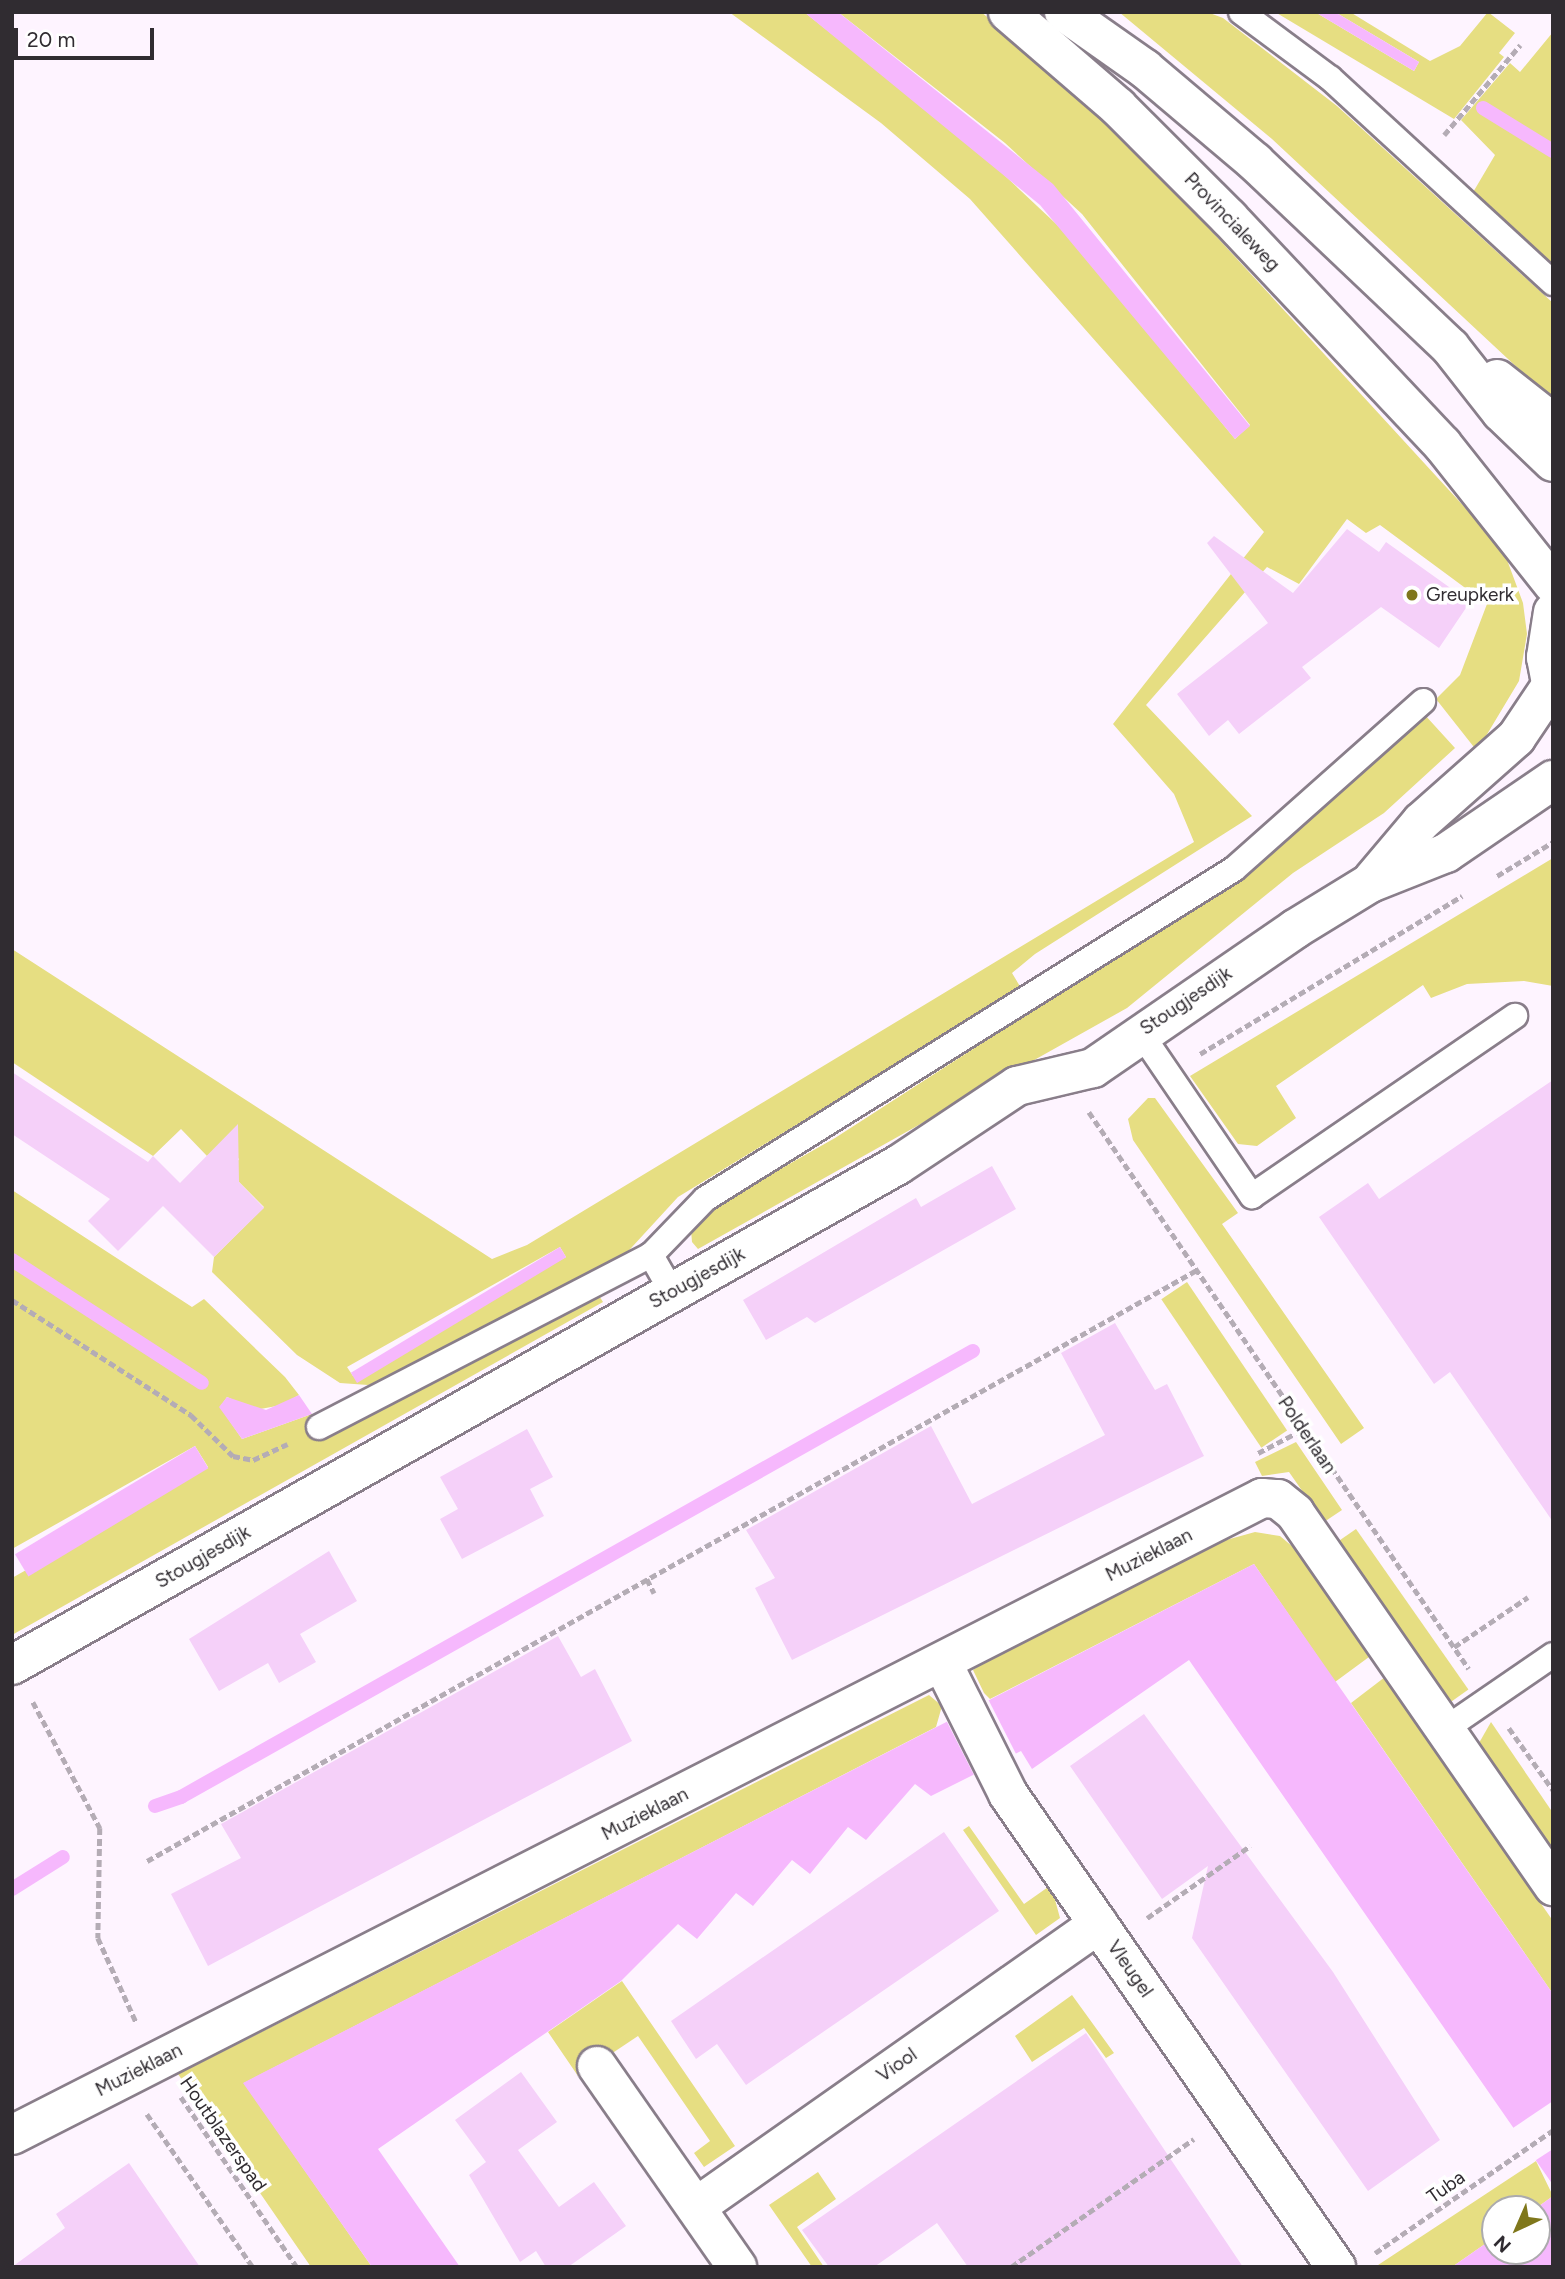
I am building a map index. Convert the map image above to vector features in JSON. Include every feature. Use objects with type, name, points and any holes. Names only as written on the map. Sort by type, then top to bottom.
[{"type":"street","name":"Provincialeweg","points":[[1008,12],[1172,160],[1442,444],[1553,584]]},
{"type":"street","points":[[1064,12],[1205,118],[1450,347],[1553,423]]},
{"type":"street","points":[[1450,347],[1501,412],[1553,462]]},
{"type":"street","name":"Provincialeweg","points":[[1442,444],[1497,482],[1553,537]]},
{"type":"street","points":[[1552,689],[1547,643],[1553,612]]},
{"type":"street","name":"Stougjesdijk","points":[[1370,883],[1421,822],[1516,738],[1552,689]]},
{"type":"street","name":"Stougjesdijk","points":[[12,1665],[898,1165],[1017,1086],[1093,1068],[1140,1032],[1370,883],[1446,853],[1553,780]]},
{"type":"street","name":"Muzieklaan","points":[[12,2135],[1254,1502],[1278,1499],[1316,1542],[1445,1730]]},
{"type":"street","name":"Vleugel","points":[[942,1662],[996,1772],[1105,1934],[1352,2263]]},
{"type":"street","points":[[1445,1730],[1553,1885]]},
{"type":"street","name":"Viool","points":[[696,2207],[1105,1934]]},
{"type":"street","points":[[597,2066],[737,2267]]},
{"type":"lane","points":[[1241,12],[1330,79],[1553,283]]},
{"type":"lane","points":[[319,1427],[651,1255],[705,1199],[1234,869],[1423,701]]},
{"type":"lane","points":[[1140,1032],[1252,1196],[1515,1016]]},
{"type":"lane","points":[[651,1255],[673,1292]]},
{"type":"lane","points":[[1445,1730],[1553,1655]]},
{"type":"path","points":[[1421,161],[1520,45]]},
{"type":"path","points":[[1489,880],[1553,842]]},
{"type":"path","points":[[1168,1074],[1466,894]]},
{"type":"path","name":"Polderlaan","points":[[1094,1103],[1085,1104],[1195,1271],[1553,1790]]},
{"type":"path","points":[[146,1861],[1195,1271]]},
{"type":"path","points":[[12,1300],[191,1415],[233,1456],[261,1458],[319,1427]]},
{"type":"path","points":[[647,1579],[654,1593]]},
{"type":"path","points":[[1454,1647],[1528,1597]]},
{"type":"path","name":"Houtblazerspad","points":[[12,1665],[96,1817],[103,1842],[98,1938],[156,2062],[297,2267]]},
{"type":"path","points":[[1105,1934],[1250,1846]]},
{"type":"path","points":[[123,2078],[253,2267]]},
{"type":"path","name":"Tuba","points":[[1352,2263],[1553,2130]]},
{"type":"path","points":[[1011,2267],[1185,2145]]},
{"type":"shaded area","points":[[729,12],[804,12],[969,142],[1069,236],[1235,439],[1250,425],[1082,214],[1005,143],[838,12],[981,12],[1043,62],[1149,163],[1503,549],[1523,603],[1527,634],[1519,681],[1477,751],[1436,699],[1460,675],[1487,604],[1380,525],[1366,533],[1347,519],[1299,584],[1267,567],[1146,705],[1252,816],[1035,954],[1012,973],[1021,988],[678,1197],[621,1259],[403,1373],[368,1385],[340,1383],[297,1355],[212,1272],[214,1257],[264,1207],[230,1173],[239,1159],[227,1147],[207,1156],[181,1129],[153,1156],[12,1062],[12,949],[492,1259],[527,1245],[1194,842],[1174,794],[1113,724],[1264,532],[970,199],[881,123]],"holes":[[[560,1247],[566,1257],[353,1376],[347,1367]]]},
{"type":"shaded area","points":[[804,12],[838,12],[1053,184],[1250,426],[1235,439],[1040,205]]},
{"type":"shaded area","points":[[1119,12],[1207,12],[1223,18],[1337,106],[1553,303],[1553,401],[1272,139]]},
{"type":"shaded area","points":[[1275,12],[1315,12],[1414,71],[1419,62],[1335,12],[1350,12],[1430,61],[1460,46],[1488,12],[1515,33],[1499,53],[1504,57],[1454,119]]},
{"type":"shaded area","points":[[1315,12],[1335,12],[1419,62],[1414,71]]},
{"type":"shaded area","points":[[1553,32],[1553,266],[1472,194],[1495,155],[1461,120],[1510,63],[1520,72]]},
{"type":"shaded area","points":[[1424,714],[1455,748],[1384,813],[1293,873],[1127,1008],[698,1249],[692,1242],[691,1230],[717,1205],[835,1138],[1255,867]]},
{"type":"shaded area","points":[[1553,858],[1553,986],[1524,981],[1467,984],[1431,998],[1423,985],[1276,1086],[1296,1118],[1257,1146],[1238,1144],[1190,1076]]},
{"type":"shaded area","points":[[1148,1098],[1155,1098],[1238,1213],[1222,1224],[1364,1428],[1341,1444],[1133,1140],[1128,1119]]},
{"type":"shaded area","points":[[12,1190],[192,1307],[204,1299],[285,1377],[299,1395],[282,1405],[255,1410],[227,1397],[220,1407],[242,1439],[312,1414],[322,1434],[598,1294],[603,1302],[12,1635],[12,1578],[208,1467],[195,1446],[12,1549]]},
{"type":"shaded area","points":[[560,1247],[566,1257],[357,1383],[351,1373]]},
{"type":"shaded area","points":[[1187,1282],[1287,1430],[1261,1448],[1161,1299]]},
{"type":"shaded area","points":[[299,1395],[312,1414],[242,1439],[219,1407],[227,1397],[266,1410]]},
{"type":"shaded area","points":[[1296,1442],[1342,1510],[1324,1522],[1289,1472],[1262,1476],[1255,1462]]},
{"type":"shaded area","points":[[195,1446],[208,1468],[28,1576],[15,1554]]},
{"type":"shaded area","points":[[1356,1529],[1468,1690],[1450,1702],[1338,1542]]},
{"type":"shaded area","points":[[1255,1532],[1280,1536],[1293,1547],[1369,1657],[1335,1682],[1254,1564],[990,1699],[984,1693],[973,1670],[980,1665],[1219,1542]]},
{"type":"shaded area","points":[[1254,1564],[1553,1994],[1553,2185],[1189,1660],[1032,1769],[1021,1751],[931,1796],[915,1784],[866,1840],[848,1827],[810,1874],[792,1860],[753,1906],[736,1893],[697,1939],[678,1924],[621,1981],[378,2149],[460,2267],[372,2267],[243,2083]]},
{"type":"shaded area","points":[[1385,1677],[1553,1921],[1553,1994],[1351,1703]]},
{"type":"shaded area","points":[[929,1695],[942,1706],[936,1727],[244,2083],[372,2267],[311,2267],[178,2074]]},
{"type":"shaded area","points":[[1491,1722],[1553,1813],[1553,1850],[1479,1743]]},
{"type":"shaded area","points":[[969,1826],[1024,1904],[1051,1885],[1060,1918],[1036,1935],[963,1830]]},
{"type":"shaded area","points":[[622,1981],[735,2146],[704,2167],[694,2153],[710,2141],[638,2036],[578,2076],[548,2032]]},
{"type":"shaded area","points":[[1072,1995],[1114,2053],[1106,2058],[1084,2028],[1032,2062],[1015,2036]]},
{"type":"shaded area","points":[[1536,2161],[1553,2196],[1551,2197],[1551,2195],[1484,2195]]},
{"type":"shaded area","points":[[818,2172],[836,2199],[797,2227],[824,2267],[812,2267],[769,2205]]},
{"type":"shaded area","points":[[1553,2196],[1553,2267],[1452,2267],[1481,2247],[1481,2265],[1551,2265]]},
{"type":"shaded area","points":[[1481,2197],[1481,2247],[1452,2267],[1375,2267]]},
{"type":"pier","points":[[987,1697],[1017,1756],[975,1777],[945,1718]]},
{"type":"pier","points":[[1553,2101],[1553,2149],[1533,2162],[1510,2130]]},
{"type":"building","points":[[1347,529],[1379,552],[1386,542],[1470,602],[1439,648],[1381,607],[1302,667],[1311,678],[1239,734],[1228,720],[1209,736],[1177,694],[1268,623],[1207,543],[1214,536],[1293,593]]},
{"type":"building","points":[[12,1072],[148,1162],[153,1156],[180,1183],[238,1124],[239,1182],[264,1208],[214,1257],[163,1206],[118,1251],[88,1221],[110,1199],[12,1134]]},
{"type":"building","points":[[1553,1080],[1553,1522],[1450,1372],[1434,1384],[1319,1217],[1368,1183],[1379,1199]]},
{"type":"building","points":[[992,1166],[1016,1209],[815,1323],[807,1317],[766,1340],[743,1300],[916,1198],[921,1207]]},
{"type":"building","points":[[1115,1323],[1155,1390],[1167,1384],[1204,1456],[792,1660],[755,1588],[775,1578],[746,1530],[931,1426],[972,1504],[1105,1435],[1061,1353]]},
{"type":"building","points":[[527,1429],[553,1477],[530,1489],[544,1516],[462,1559],[440,1519],[458,1509],[440,1477]]},
{"type":"building","points":[[329,1551],[357,1601],[300,1634],[316,1662],[279,1683],[268,1663],[219,1691],[189,1639]]},
{"type":"building","points":[[558,1636],[581,1677],[595,1669],[632,1741],[208,1966],[171,1894],[241,1858],[221,1824]]},
{"type":"building","points":[[1144,1714],[1333,1972],[1440,2140],[1368,2191],[1192,1938],[1208,1866],[1162,1899],[1070,1766]]},
{"type":"building","points":[[944,1832],[999,1911],[746,2085],[717,2044],[696,2059],[671,2021]]},
{"type":"building","points":[[1086,2033],[1243,2267],[968,2267],[937,2223],[874,2267],[829,2267],[802,2230]]},
{"type":"building","points":[[521,2072],[557,2122],[518,2150],[559,2207],[594,2182],[626,2226],[568,2267],[546,2267],[536,2251],[520,2262],[469,2175],[486,2162],[455,2120]]},
{"type":"building","points":[[129,2163],[200,2267],[12,2267],[65,2228],[56,2214]]},
{"type":"waterway","points":[[1483,108],[1553,151]]},
{"type":"waterway","points":[[12,1260],[202,1383]]},
{"type":"waterway","points":[[155,1806],[181,1797],[973,1351]]},
{"type":"waterway","points":[[12,1889],[63,1857]]},
{"type":"place","name":"Greupkerk","points":[[1412,595]]}]
